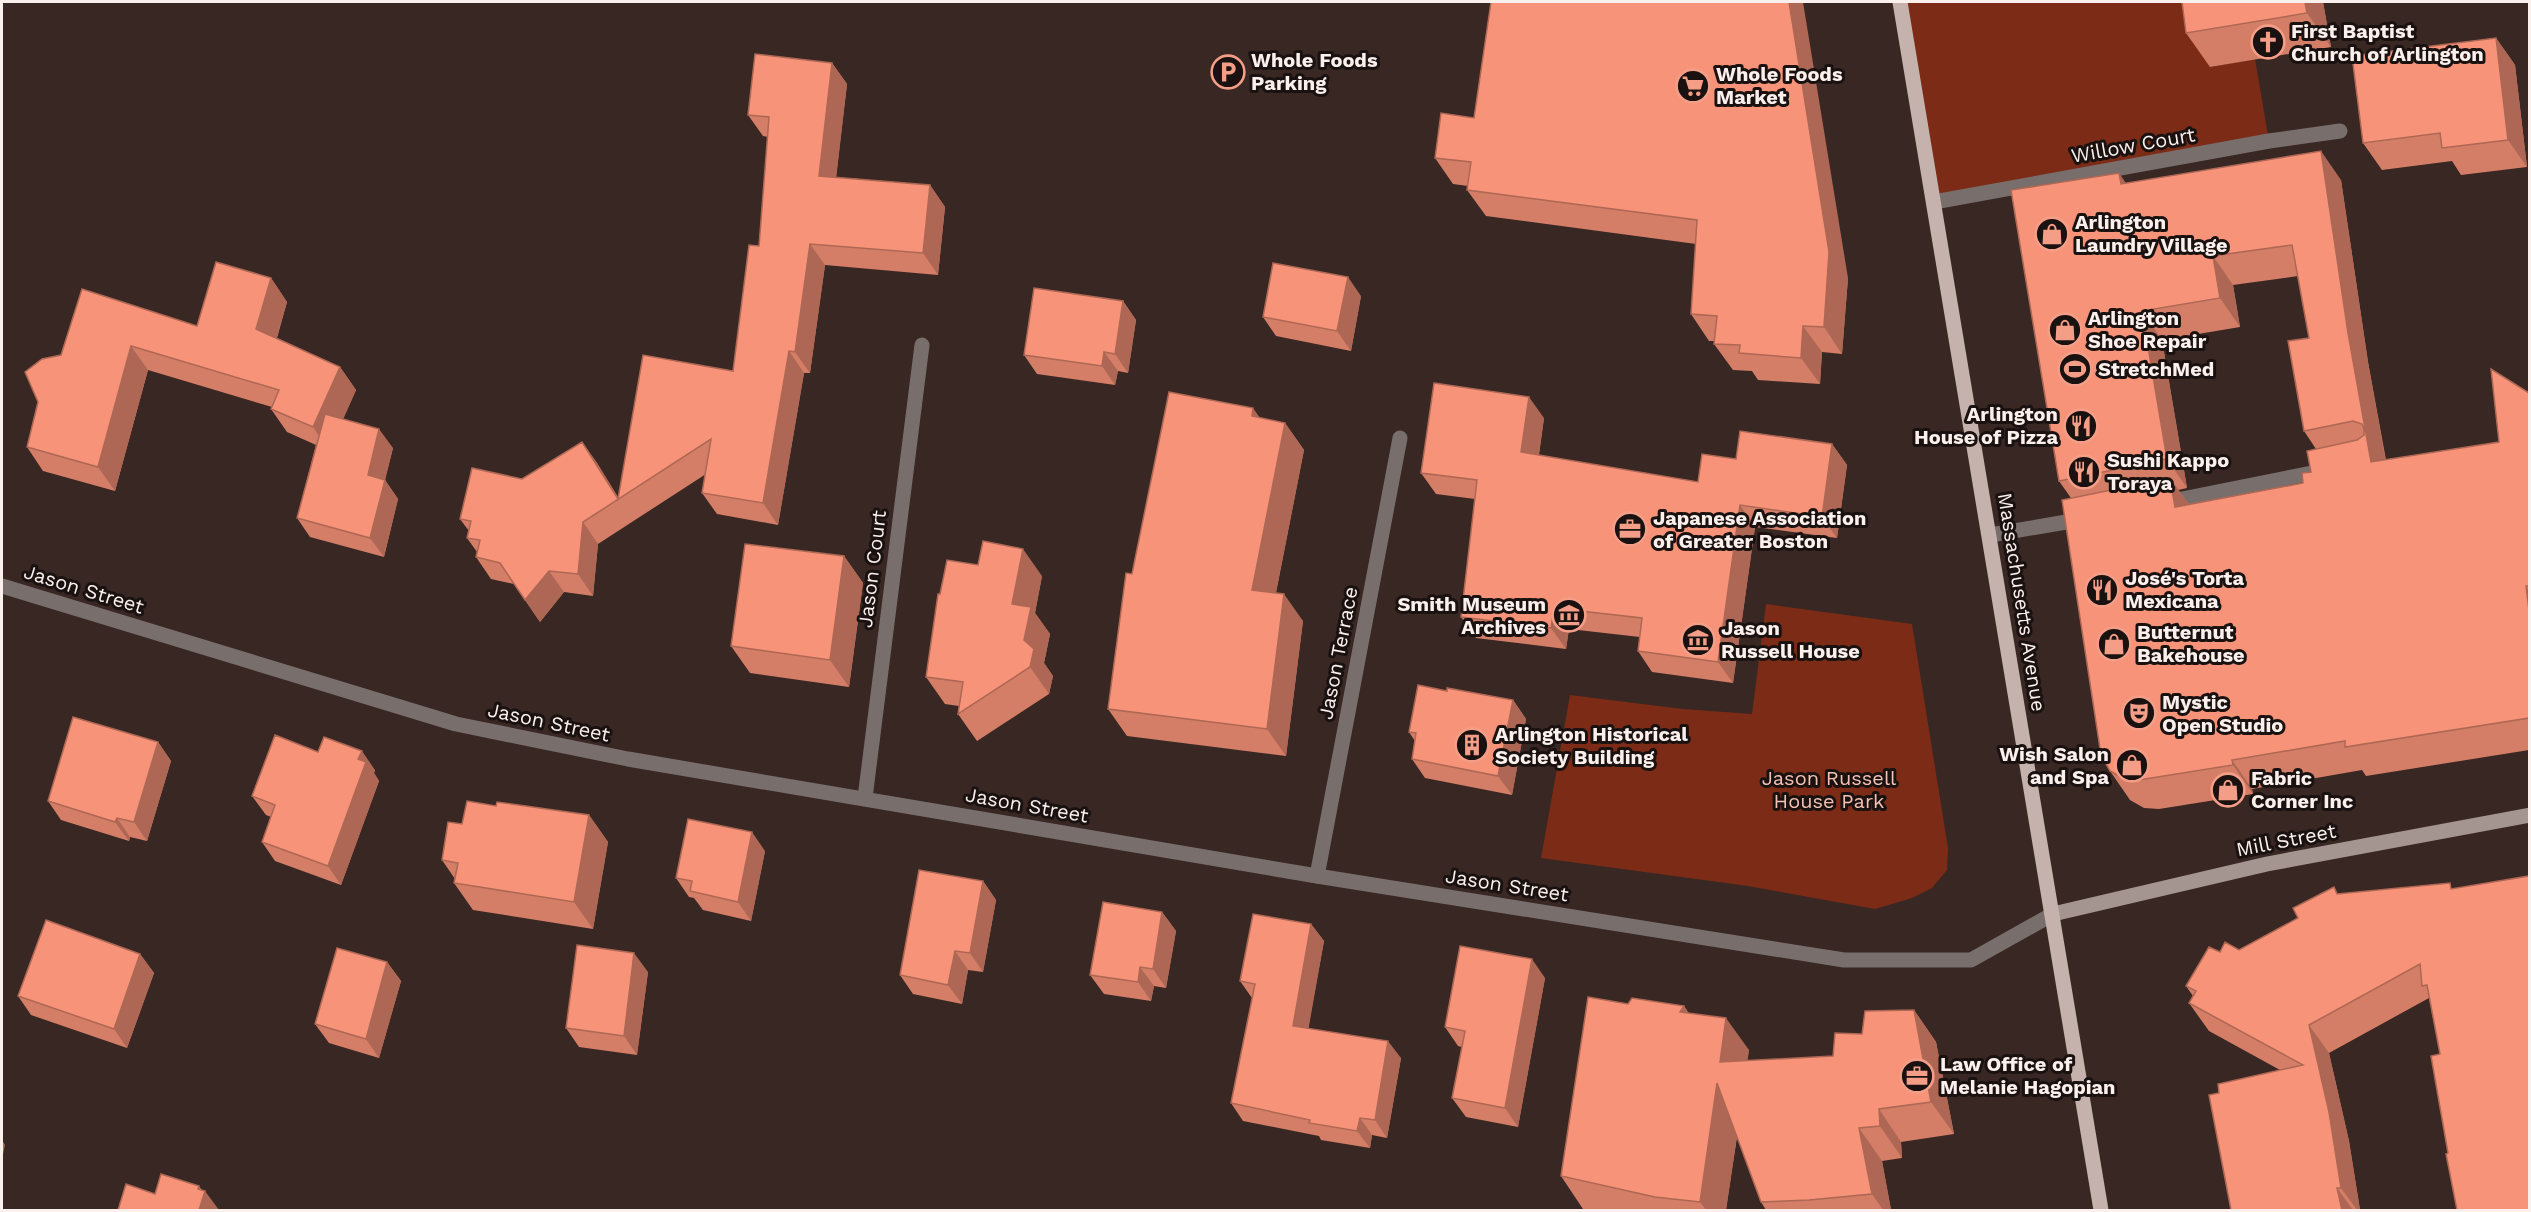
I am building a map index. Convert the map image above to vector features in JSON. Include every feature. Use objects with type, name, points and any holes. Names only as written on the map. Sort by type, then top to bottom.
[{"type":"main road","name":"Massachusetts Avenue","points":[[1900,2],[2101,1210]]},
{"type":"main road","name":"Mill Street","points":[[2053,914],[2267,864],[2529,815]]},
{"type":"street","name":"Willow Court","points":[[1934,202],[2340,130]]},
{"type":"street","name":"Jason Court","points":[[865,798],[922,345]]},
{"type":"street","name":"Jason Terrace","points":[[1317,876],[1400,438]]},
{"type":"street","points":[[2154,505],[2340,467]]},
{"type":"street","points":[[1990,535],[2096,516]]},
{"type":"street","name":"Jason Street","points":[[2,586],[456,724],[628,759],[1317,876],[1844,960],[1971,960],[2053,914]]},
{"type":"green space","points":[[1900,2],[2199,2],[2210,67],[2255,59],[2269,141],[1934,202]]},
{"type":"green space","name":"Jason Russell House Park","points":[[1766,604],[1912,624],[1948,848],[1947,870],[1932,888],[1912,898],[1875,909],[1748,886],[1541,858],[1570,695],[1683,709],[1752,714]]},
{"type":"building","points":[[1491,2],[1789,2],[1829,252],[1824,327],[1803,326],[1801,358],[1739,353],[1740,345],[1714,344],[1717,316],[1691,314],[1697,220],[1467,190],[1471,162],[1435,158],[1441,113],[1474,118]]},
{"type":"building","points":[[2182,2],[2305,2],[2307,13],[2186,33]]},
{"type":"building","points":[[2496,38],[2508,140],[2442,148],[2440,133],[2363,143],[2352,56]]},
{"type":"building","points":[[755,54],[832,63],[819,176],[930,185],[923,253],[810,244],[795,352],[789,351],[763,503],[702,493],[711,439],[583,522],[578,574],[549,571],[525,600],[500,563],[476,557],[480,540],[467,538],[471,521],[460,519],[472,468],[522,479],[582,442],[618,499],[643,355],[733,371],[749,245],[759,246],[769,117],[748,115]]},
{"type":"building","points":[[2321,151],[2348,333],[2371,462],[2499,442],[2491,369],[2529,393],[2529,586],[2526,586],[2529,610],[2529,718],[2345,747],[2345,741],[2232,760],[2233,765],[2139,780],[2124,779],[2110,771],[2101,755],[2062,500],[2170,478],[2175,507],[2303,483],[2302,473],[2311,472],[2307,451],[2357,440],[2364,435],[2364,429],[2362,424],[2353,421],[2304,431],[2288,341],[2309,338],[2292,245],[2213,256],[2220,298],[2142,311],[2167,459],[2059,481],[2011,190],[2119,173],[2121,184]]},
{"type":"building","points":[[216,262],[271,278],[256,329],[340,367],[313,427],[271,409],[279,390],[131,346],[98,467],[27,447],[38,402],[25,372],[42,359],[61,355],[82,289],[197,326]]},
{"type":"building","points":[[1273,263],[1348,277],[1337,331],[1263,317]]},
{"type":"building","points":[[1034,288],[1123,301],[1115,354],[1104,352],[1102,366],[1024,355]]},
{"type":"building","points":[[1434,383],[1529,397],[1521,452],[1698,482],[1702,454],[1736,459],[1740,431],[1832,444],[1822,517],[1740,505],[1718,662],[1638,651],[1642,618],[1554,608],[1551,628],[1461,617],[1477,480],[1421,473]]},
{"type":"building","points":[[1169,392],[1253,408],[1252,416],[1285,423],[1252,590],[1284,594],[1267,729],[1108,709],[1126,573],[1132,574]]},
{"type":"building","points":[[325,414],[379,429],[368,475],[385,480],[370,538],[297,518]]},
{"type":"building","points":[[983,541],[1023,549],[1012,604],[1031,607],[1024,640],[1034,649],[1030,667],[958,714],[963,682],[926,677],[938,594],[940,594],[947,560],[978,565]]},
{"type":"building","points":[[745,544],[844,556],[830,660],[731,646]]},
{"type":"building","name":"Arlington Historical Society Building","points":[[1418,685],[1513,700],[1498,776],[1412,759],[1416,733],[1409,732]]},
{"type":"building","points":[[73,717],[158,742],[134,822],[117,818],[115,822],[48,801]]},
{"type":"building","points":[[275,735],[318,752],[324,737],[362,751],[358,759],[366,762],[328,866],[262,842],[275,805],[252,796]]},
{"type":"building","points":[[467,801],[496,806],[497,802],[589,815],[574,902],[454,883],[458,863],[442,860],[448,822],[462,824]]},
{"type":"building","points":[[688,819],[752,832],[738,902],[690,891],[692,881],[676,878]]},
{"type":"building","points":[[919,870],[983,881],[970,953],[955,951],[948,985],[900,975]]},
{"type":"building","points":[[2529,876],[2529,1210],[2457,1210],[2431,1056],[2440,1054],[2427,985],[2422,986],[2420,964],[2309,1025],[2329,1112],[2341,1188],[2337,1188],[2342,1210],[2231,1210],[2209,1095],[2219,1093],[2218,1084],[2303,1065],[2189,1003],[2196,991],[2186,986],[2209,947],[2220,952],[2225,942],[2239,950],[2298,918],[2293,908],[2334,887],[2337,894],[2450,883],[2451,889]]},
{"type":"building","points":[[1103,902],[1162,912],[1153,969],[1140,967],[1138,982],[1090,975]]},
{"type":"building","points":[[1253,914],[1311,924],[1293,1026],[1388,1041],[1375,1120],[1360,1118],[1357,1131],[1309,1123],[1310,1120],[1231,1103],[1255,984],[1240,981]]},
{"type":"building","points":[[46,920],[140,954],[114,1029],[18,996]]},
{"type":"building","points":[[577,945],[634,953],[624,1036],[566,1028]]},
{"type":"building","points":[[1460,946],[1532,959],[1505,1108],[1452,1098],[1465,1031],[1445,1027]]},
{"type":"building","points":[[337,948],[387,962],[366,1039],[315,1024]]},
{"type":"building","points":[[1588,997],[1628,1004],[1632,998],[1684,1006],[1680,1012],[1726,1018],[1720,1062],[1833,1056],[1835,1033],[1862,1034],[1865,1011],[1914,1010],[1931,1102],[1879,1109],[1880,1126],[1859,1128],[1872,1194],[1761,1202],[1717,1083],[1700,1202],[1655,1197],[1561,1176]]},
{"type":"building","points":[[161,1174],[199,1186],[198,1189],[205,1191],[199,1210],[118,1210],[126,1184],[155,1194]]},
{"type":"place","name":"First Baptist Church of Arlington","points":[[2268,42]]},
{"type":"place","name":"Whole Foods Parking","points":[[1228,72]]},
{"type":"place","name":"Whole Foods Market","points":[[1693,86]]},
{"type":"place","name":"Arlington Laundry Village","points":[[2052,234]]},
{"type":"place","name":"Arlington Shoe Repair","points":[[2065,330]]},
{"type":"place","name":"StretchMed","points":[[2075,369]]},
{"type":"place","name":"Arlington House of Pizza","points":[[2081,426]]},
{"type":"place","name":"Sushi Kappo Toraya","points":[[2084,472]]},
{"type":"place","name":"Japanese Association of Greater Boston","points":[[1630,529]]},
{"type":"place","name":"José's Torta Mexicana","points":[[2102,590]]},
{"type":"place","name":"Smith Museum Archives","points":[[1569,615]]},
{"type":"place","name":"Jason Russell House","points":[[1698,640]]},
{"type":"place","name":"Butternut Bakehouse","points":[[2114,644]]},
{"type":"place","name":"Mystic Open Studio","points":[[2139,713]]},
{"type":"place","name":"Arlington Historical Society Building","points":[[1472,745]]},
{"type":"place","name":"Wish Salon and Spa","points":[[2132,765]]},
{"type":"place","name":"Fabric Corner Inc","points":[[2228,790]]},
{"type":"place","name":"Law Office of Melanie Hagopian","points":[[1917,1076]]}]
